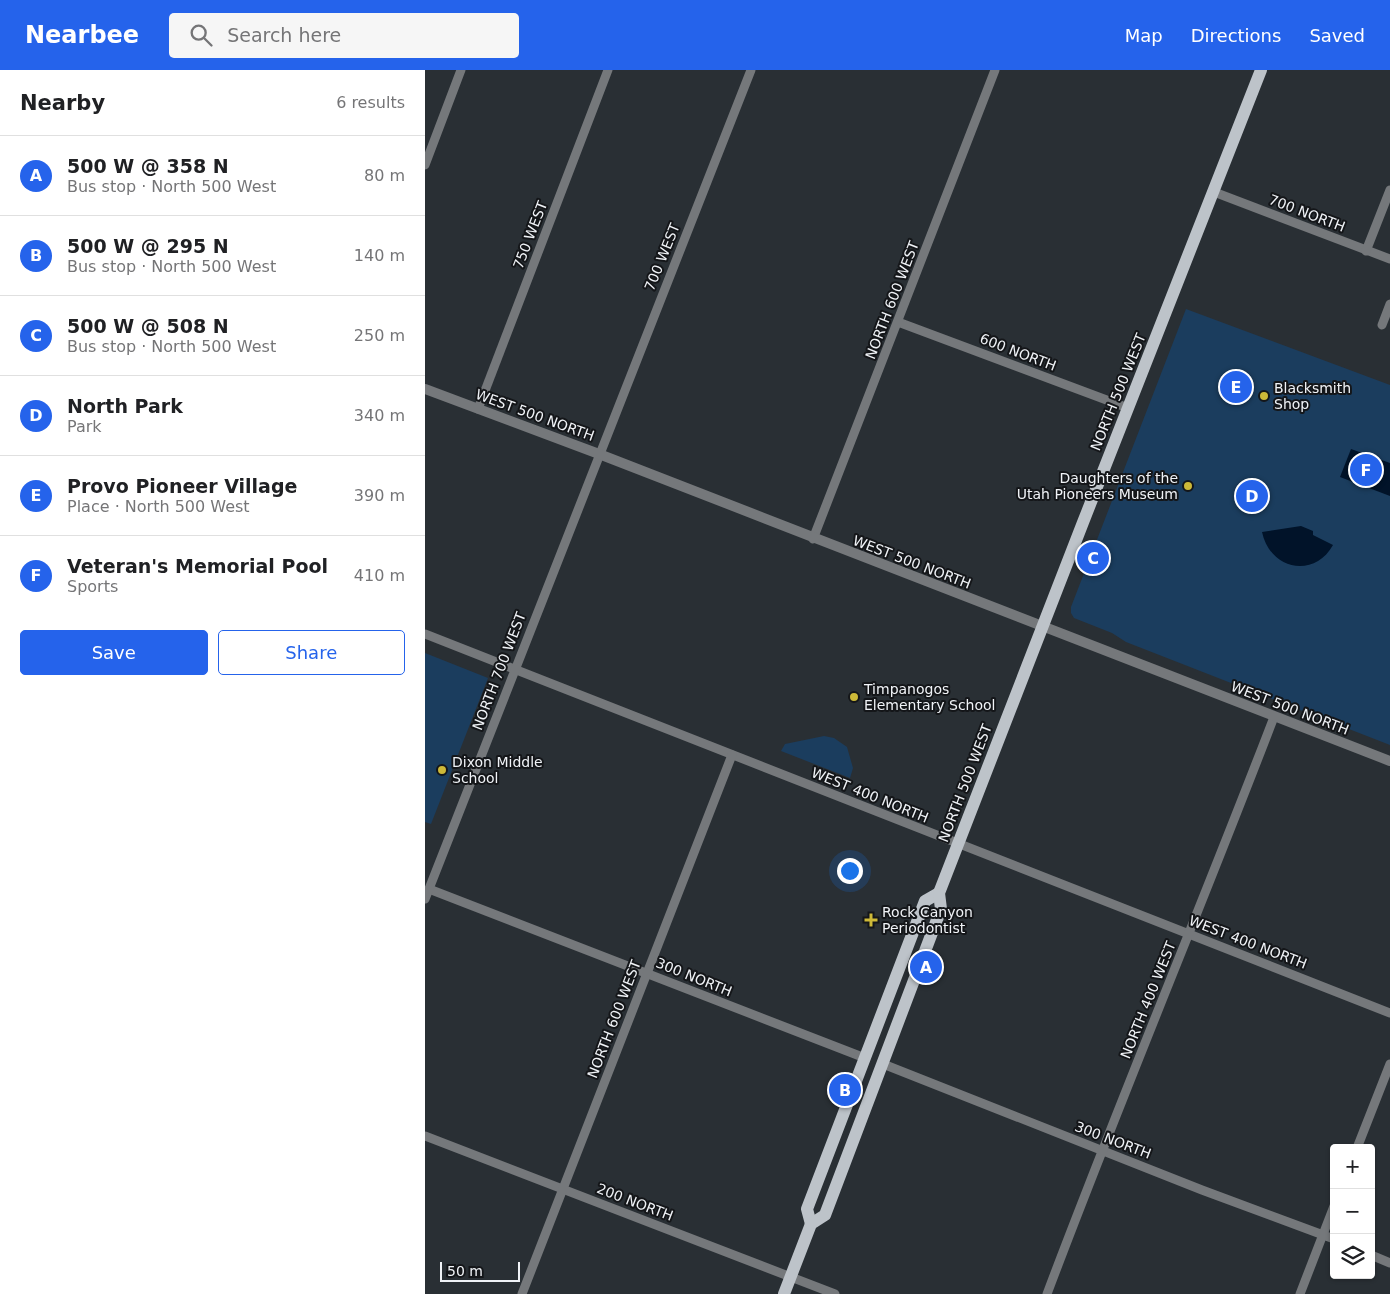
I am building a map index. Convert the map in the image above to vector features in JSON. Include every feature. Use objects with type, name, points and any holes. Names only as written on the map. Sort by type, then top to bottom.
[{"type":"main road","name":"NORTH 500 WEST","points":[[811,1224],[825,1215],[941,909],[939,893],[957,845],[1261,70]]},
{"type":"main road","name":"NORTH 500 WEST","points":[[785,1294],[811,1224],[807,1208],[925,902],[939,893]]},
{"type":"street","points":[[425,165],[461,70]]},
{"type":"street","name":"750 WEST","points":[[478,410],[607,70]]},
{"type":"street","name":"700 WEST","points":[[599,454],[751,70]]},
{"type":"street","name":"NORTH 600 WEST","points":[[813,539],[995,70]]},
{"type":"street","points":[[1367,251],[1390,190]]},
{"type":"street","name":"700 NORTH","points":[[1213,192],[1390,259]]},
{"type":"street","points":[[1382,325],[1390,304]]},
{"type":"street","name":"600 NORTH","points":[[898,322],[1128,408]]},
{"type":"street","name":"WEST 500 NORTH","points":[[425,389],[599,454],[813,539],[1390,761]]},
{"type":"street","name":"NORTH 700 WEST","points":[[425,899],[599,454]]},
{"type":"street","name":"WEST 400 NORTH","points":[[425,634],[957,845],[1390,1012]]},
{"type":"street","name":"NORTH 400 WEST","points":[[1047,1294],[1102,1150],[1274,717]]},
{"type":"street","name":"NORTH 600 WEST","points":[[523,1294],[562,1189],[732,755]]},
{"type":"street","name":"300 NORTH","points":[[429,889],[865,1058]]},
{"type":"street","name":"300 NORTH","points":[[883,1064],[1330,1237]]},
{"type":"street","points":[[1359,1144],[1390,1064]]},
{"type":"street","name":"200 NORTH","points":[[425,1136],[835,1294]]},
{"type":"street","points":[[1301,1294],[1330,1216]]},
{"type":"street","points":[[1375,1257],[1390,1263]]},
{"type":"shaded area","points":[[1186,309],[1390,385],[1390,745],[1126,642],[1112,633],[1074,618],[1071,613],[1071,607]]},
{"type":"shaded area","points":[[1351,449],[1390,463],[1390,496],[1340,477]]},
{"type":"shaded area","points":[[1301,526],[1313,531],[1313,535],[1333,545],[1325,556],[1315,563],[1293,566],[1283,562],[1274,555],[1267,545],[1262,532]]},
{"type":"shaded area","name":"Dixon Middle School","points":[[425,653],[488,678],[431,824],[425,822]]},
{"type":"shaded area","points":[[824,736],[834,738],[847,747],[853,768],[850,778],[781,751],[785,744]]},
{"type":"place","name":"Provo Pioneer Village","points":[[1236,387]]},
{"type":"place","name":"Blacksmith Shop","points":[[1264,396]]},
{"type":"place","name":"Veteran's Memorial Pool","points":[[1366,470]]},
{"type":"place","name":"Daughters of the Utah Pioneers Museum","points":[[1188,486]]},
{"type":"place","name":"North Park","points":[[1252,496]]},
{"type":"place","name":"500 W @ 508 N","points":[[1093,558]]},
{"type":"place","name":"Timpanogos Elementary School","points":[[854,697]]},
{"type":"place","name":"Dixon Middle School","points":[[442,770]]},
{"type":"place","name":"Rock Canyon Periodontist","points":[[871,920]]},
{"type":"place","name":"500 W @ 358 N","points":[[926,967]]},
{"type":"place","name":"500 W @ 295 N","points":[[845,1090]]}]
